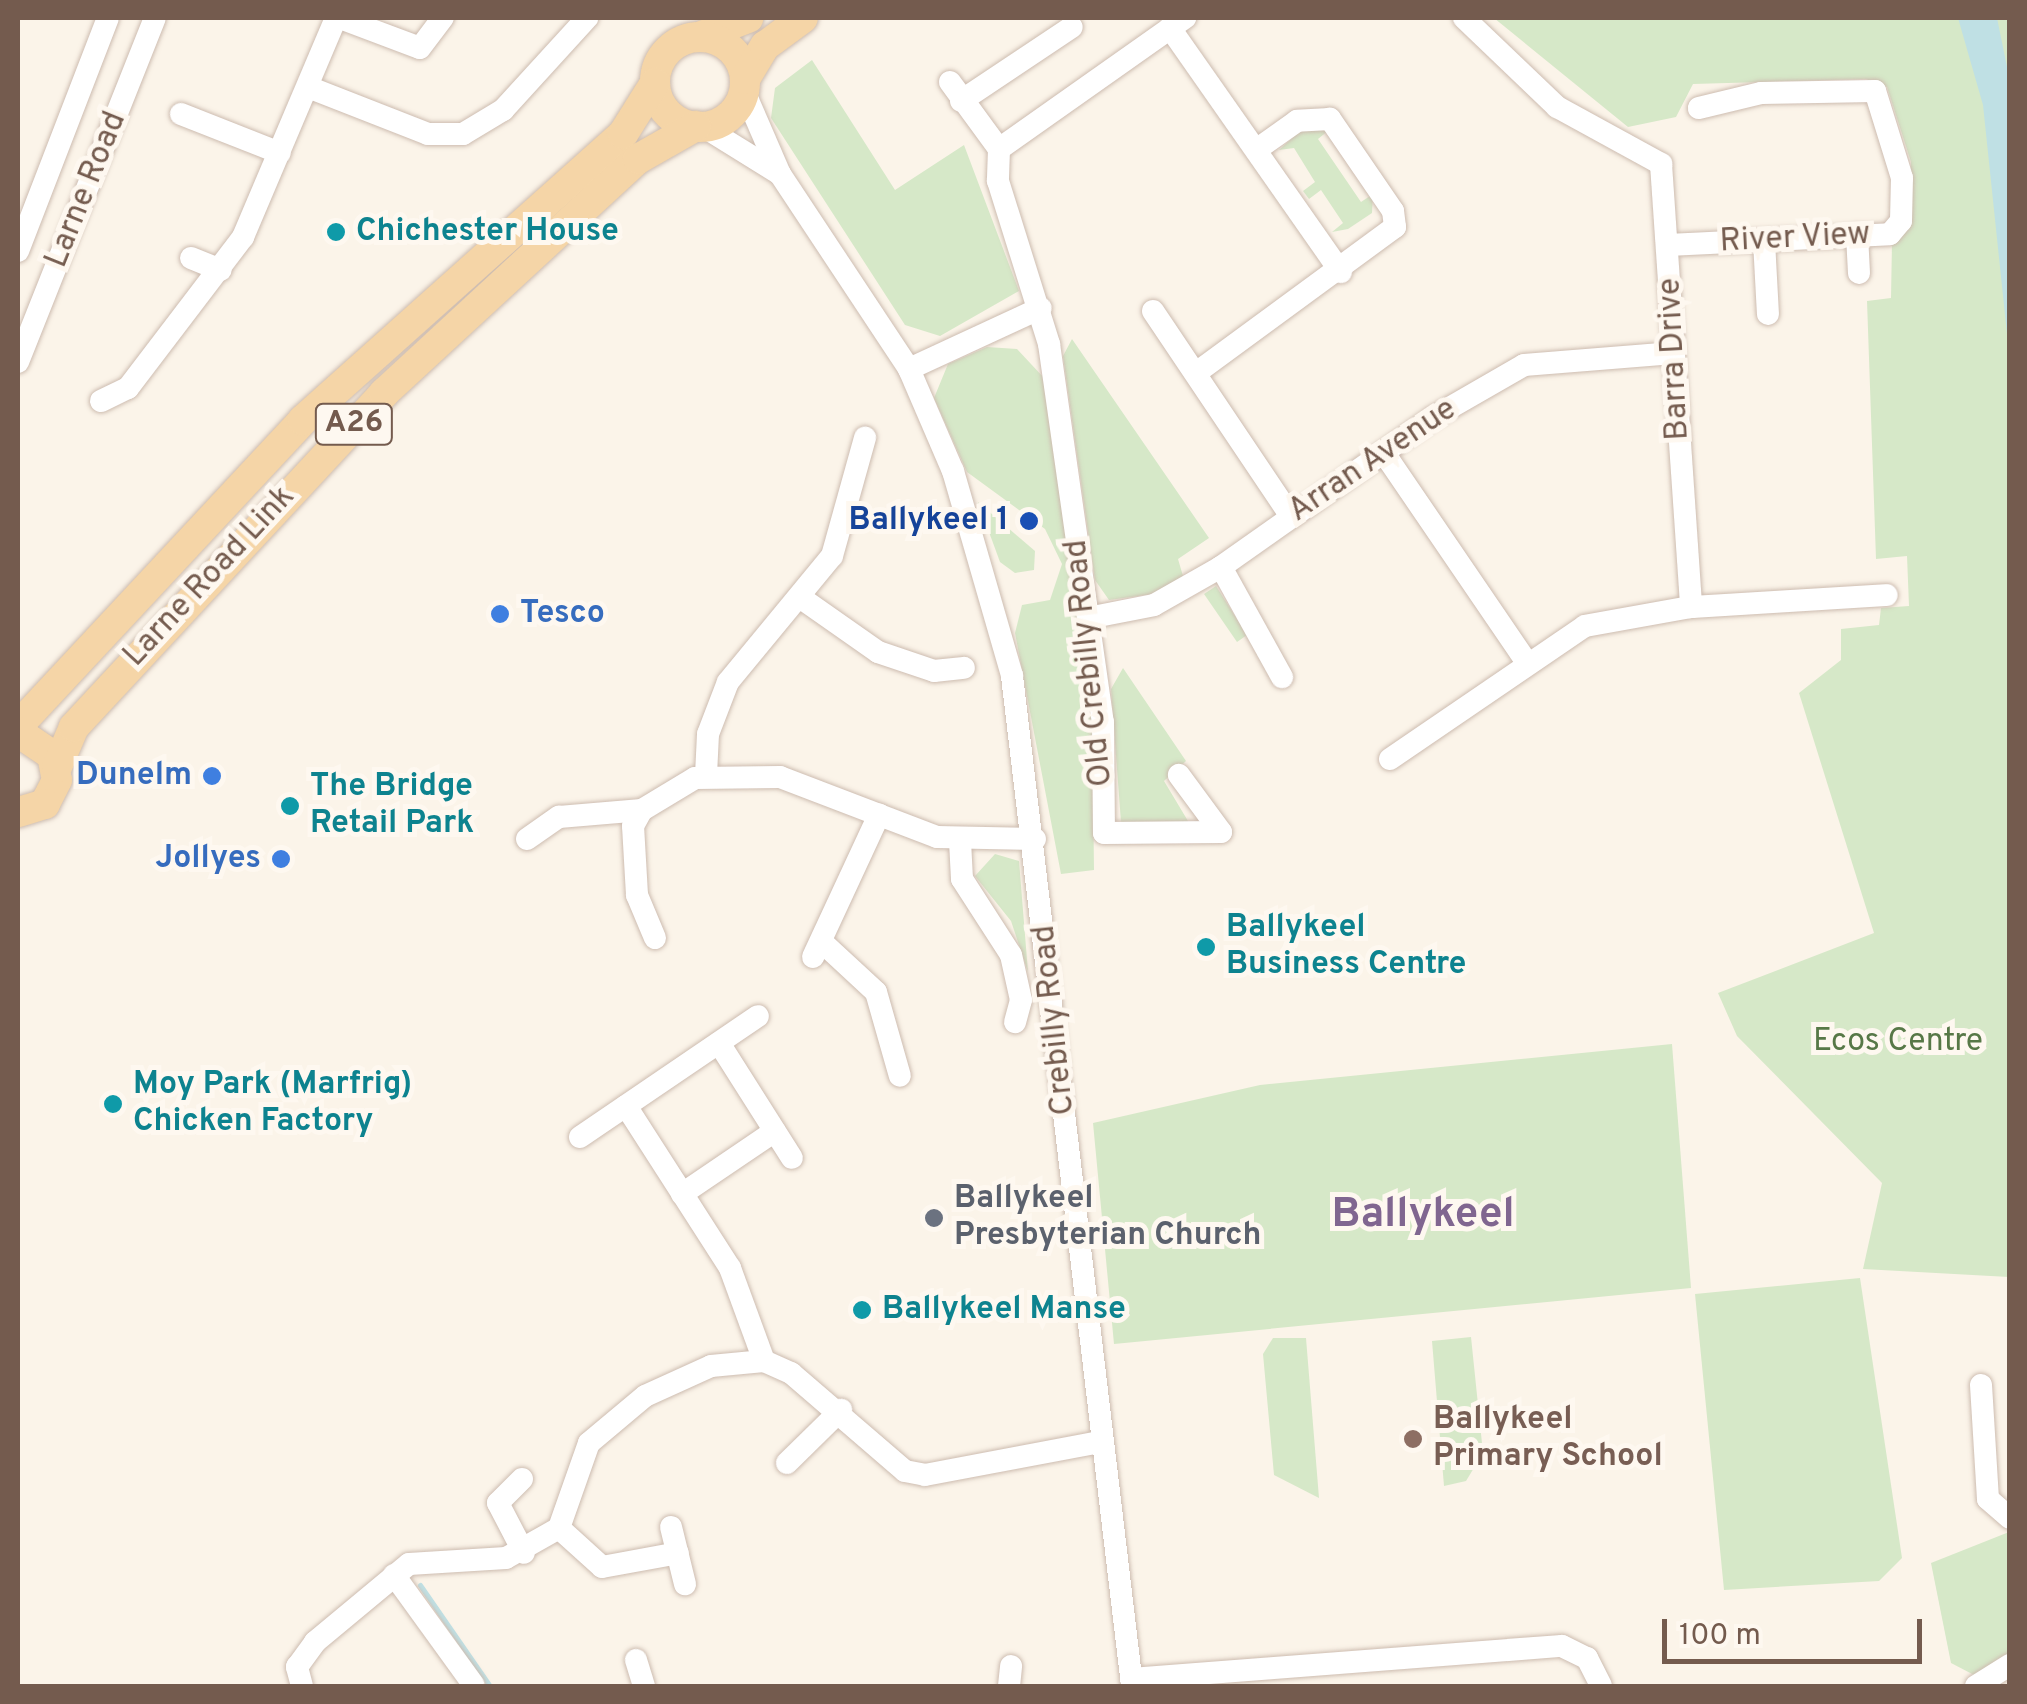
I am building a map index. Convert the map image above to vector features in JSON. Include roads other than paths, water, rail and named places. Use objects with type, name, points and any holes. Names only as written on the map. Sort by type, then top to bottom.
[{"type":"main road","name":"A26","points":[[656,84],[663,56],[748,18]]},
{"type":"main road","name":"A26","points":[[700,126],[733,112],[765,46],[803,18]]},
{"type":"main road","points":[[699,37],[725,44],[745,85]]},
{"type":"main road","points":[[656,84],[666,110],[700,126]]},
{"type":"main road","name":"Larne Road Link","points":[[18,729],[303,420],[623,134],[656,84]]},
{"type":"main road","name":"Larne Road Link","points":[[57,766],[74,727],[384,393],[638,160],[700,126]]},
{"type":"main road","name":"A26","points":[[18,729],[57,766],[45,804],[18,812]]},
{"type":"street","points":[[18,251],[108,18]]},
{"type":"street","name":"Larne Road","points":[[18,359],[156,18]]},
{"type":"street","points":[[101,401],[128,388],[221,270],[280,153],[338,18],[420,48],[444,18]]},
{"type":"street","points":[[308,88],[428,134],[464,134],[502,110],[587,18]]},
{"type":"street","name":"Barra Drive","points":[[1464,18],[1557,106],[1658,158],[1668,244],[1691,607]]},
{"type":"street","points":[[999,150],[1178,23],[1256,150],[1341,272]]},
{"type":"street","points":[[908,369],[1041,308],[998,181],[999,150],[956,92],[1072,27]]},
{"type":"street","name":"Crebilly Road","points":[[745,85],[780,174],[908,369],[993,601],[1035,839],[1099,1442],[1131,1683]]},
{"type":"street","name":"River View","points":[[1668,244],[1895,232],[1902,214],[1894,139],[1875,91],[1760,93],[1699,108]]},
{"type":"street","points":[[181,114],[280,153]]},
{"type":"street","points":[[1196,373],[1385,242],[1395,220],[1338,127],[1308,116],[1256,150]]},
{"type":"street","name":"Crebilly Road","points":[[700,126],[780,174]]},
{"type":"street","points":[[1857,236],[1859,272]]},
{"type":"street","points":[[1764,241],[1768,314]]},
{"type":"street","points":[[191,258],[221,270]]},
{"type":"street","name":"Old Crebilly Road","points":[[1041,308],[1104,737],[1104,833],[1220,832],[1180,774]]},
{"type":"street","points":[[1154,311],[1291,516]]},
{"type":"street","name":"Arran Avenue","points":[[1088,618],[1154,605],[1220,568],[1384,453],[1524,365],[1674,353]]},
{"type":"street","points":[[706,775],[708,734],[728,682],[802,598],[838,543],[846,482],[865,438]]},
{"type":"street","points":[[1384,453],[1527,663]]},
{"type":"street","points":[[1220,568],[1282,677]]},
{"type":"street","points":[[1390,759],[1527,663],[1602,620],[1691,607],[1888,595]]},
{"type":"street","points":[[802,598],[878,652],[934,671],[964,668]]},
{"type":"street","points":[[526,839],[559,816],[642,810],[706,775],[780,777],[879,816],[960,841],[1035,839]]},
{"type":"street","points":[[642,810],[633,865],[655,938]]},
{"type":"street","points":[[879,816],[818,950],[876,992],[900,1076]]},
{"type":"street","points":[[960,841],[962,879],[1011,955],[1021,1000],[1015,1022]]},
{"type":"street","points":[[580,1137],[758,1016]]},
{"type":"street","points":[[719,1043],[792,1158]]},
{"type":"street","points":[[626,1106],[754,1317],[764,1361]]},
{"type":"street","points":[[682,1194],[775,1131]]},
{"type":"street","points":[[302,1686],[297,1667],[315,1642],[394,1574],[440,1559],[524,1553],[559,1528],[576,1468],[608,1422],[687,1375],[764,1361],[841,1410],[905,1471],[925,1475],[1099,1442]]},
{"type":"street","points":[[1981,1385],[1988,1499],[2010,1518]]},
{"type":"street","points":[[787,1463],[841,1410]]},
{"type":"street","points":[[522,1478],[498,1503],[524,1553]]},
{"type":"street","points":[[672,1526],[686,1584]]},
{"type":"street","points":[[559,1528],[602,1568],[678,1554]]},
{"type":"street","points":[[394,1574],[473,1684]]},
{"type":"street","points":[[1131,1683],[1238,1678],[1562,1646],[1587,1658],[1601,1686]]},
{"type":"street","points":[[636,1660],[644,1686]]},
{"type":"street","points":[[1976,1686],[2006,1674]]},
{"type":"water","points":[[1958,18],[1997,18],[2007,67],[2009,353],[1983,105]]},
{"type":"waterway","points":[[420,1585],[490,1686]]},
{"type":"place","name":"Chichester House","points":[[336,232]]},
{"type":"place","name":"Ballykeel 1","points":[[1029,521]]},
{"type":"place","name":"Tesco","points":[[500,614]]},
{"type":"place","name":"Dunelm","points":[[212,776]]},
{"type":"place","name":"The Bridge Retail Park","points":[[290,806]]},
{"type":"place","name":"Jollyes","points":[[281,859]]},
{"type":"place","name":"Ballykeel Business Centre","points":[[1206,947]]},
{"type":"place","name":"Moy Park (Marfrig) Chicken Factory","points":[[113,1104]]},
{"type":"place","name":"Ballykeel Presbyterian Church","points":[[934,1218]]},
{"type":"place","name":"Ballykeel Manse","points":[[862,1310]]},
{"type":"place","name":"Ballykeel Primary School","points":[[1413,1439]]},
{"type":"district","name":"Ballykeel","points":[[1423,1216]]},
{"type":"park label","name":"Ecos Centre","points":[[1898,1042]]}]
